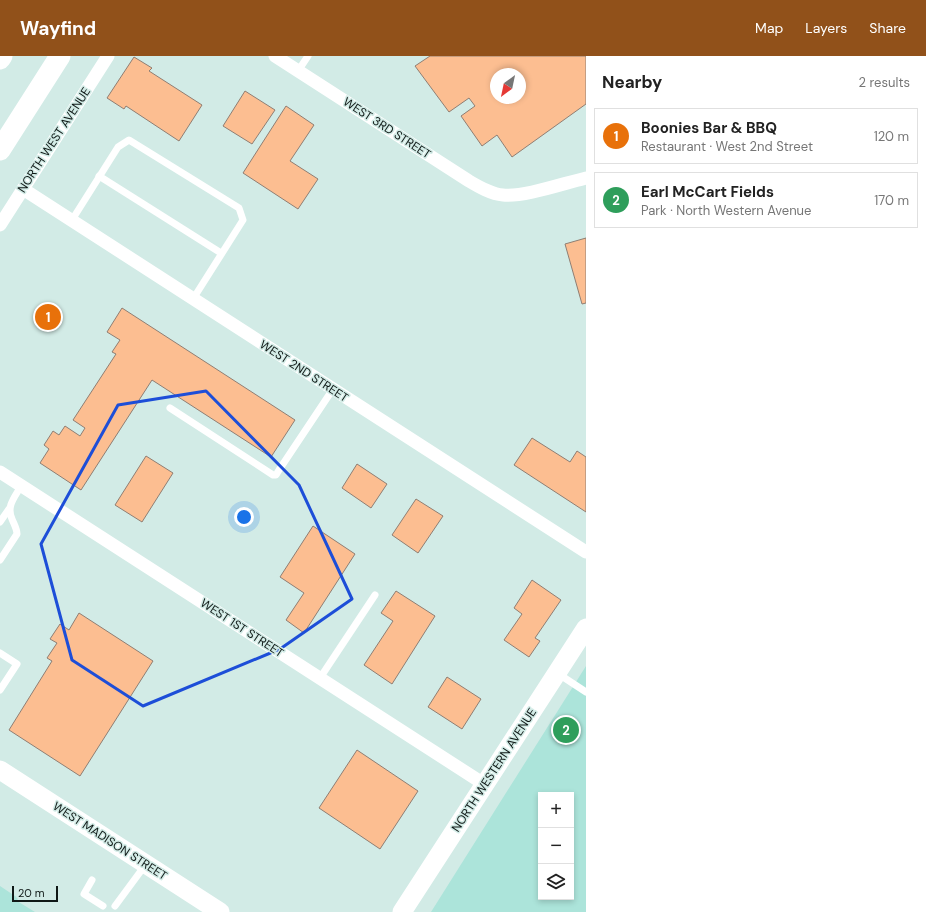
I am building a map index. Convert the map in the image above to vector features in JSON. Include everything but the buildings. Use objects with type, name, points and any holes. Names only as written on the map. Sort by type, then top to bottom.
[{"type":"main road","points":[[0,60],[2,56]]},
{"type":"main road","points":[[0,150],[60,56]]},
{"type":"street","name":"NORTH WEST AVENUE","points":[[0,225],[108,56]]},
{"type":"street","name":"WEST 3RD STREET","points":[[275,56],[468,181],[484,189],[502,195],[517,195],[586,178]]},
{"type":"street","name":"WEST 2ND STREET","points":[[23,189],[586,552]]},
{"type":"street","name":"WEST 1ST STREET","points":[[0,472],[484,784]]},
{"type":"street","name":"NORTH WESTERN AVENUE","points":[[402,912],[586,628]]},
{"type":"street","name":"WEST MADISON STREET","points":[[0,770],[220,912]]},
{"type":"lane","points":[[298,71],[308,56]]},
{"type":"lane","points":[[72,220],[118,147],[130,140],[239,208],[242,220],[192,299]]},
{"type":"lane","points":[[99,176],[221,253]]},
{"type":"lane","points":[[170,408],[273,476],[280,470],[332,389]]},
{"type":"lane","points":[[0,522],[9,509],[21,486]]},
{"type":"lane","points":[[0,560],[17,534],[9,509]]},
{"type":"lane","points":[[320,678],[375,595]]},
{"type":"lane","points":[[0,653],[17,664],[0,690]]},
{"type":"lane","points":[[557,672],[586,692]]},
{"type":"lane","points":[[115,906],[146,864]]},
{"type":"lane","points":[[92,880],[84,894],[104,906]]},
{"type":"highlighted area","points":[[206,391],[299,485],[352,599],[280,649],[143,706],[72,660],[41,544],[118,405]]},
{"type":"green space","points":[[586,666],[586,912],[431,912]]},
{"type":"green space","points":[[0,886],[18,898],[17,901],[35,912],[0,912]]},
{"type":"place","name":"Boonies Bar & BBQ","points":[[48,317]]},
{"type":"place","name":"Earl McCart Fields","points":[[566,730]]}]
